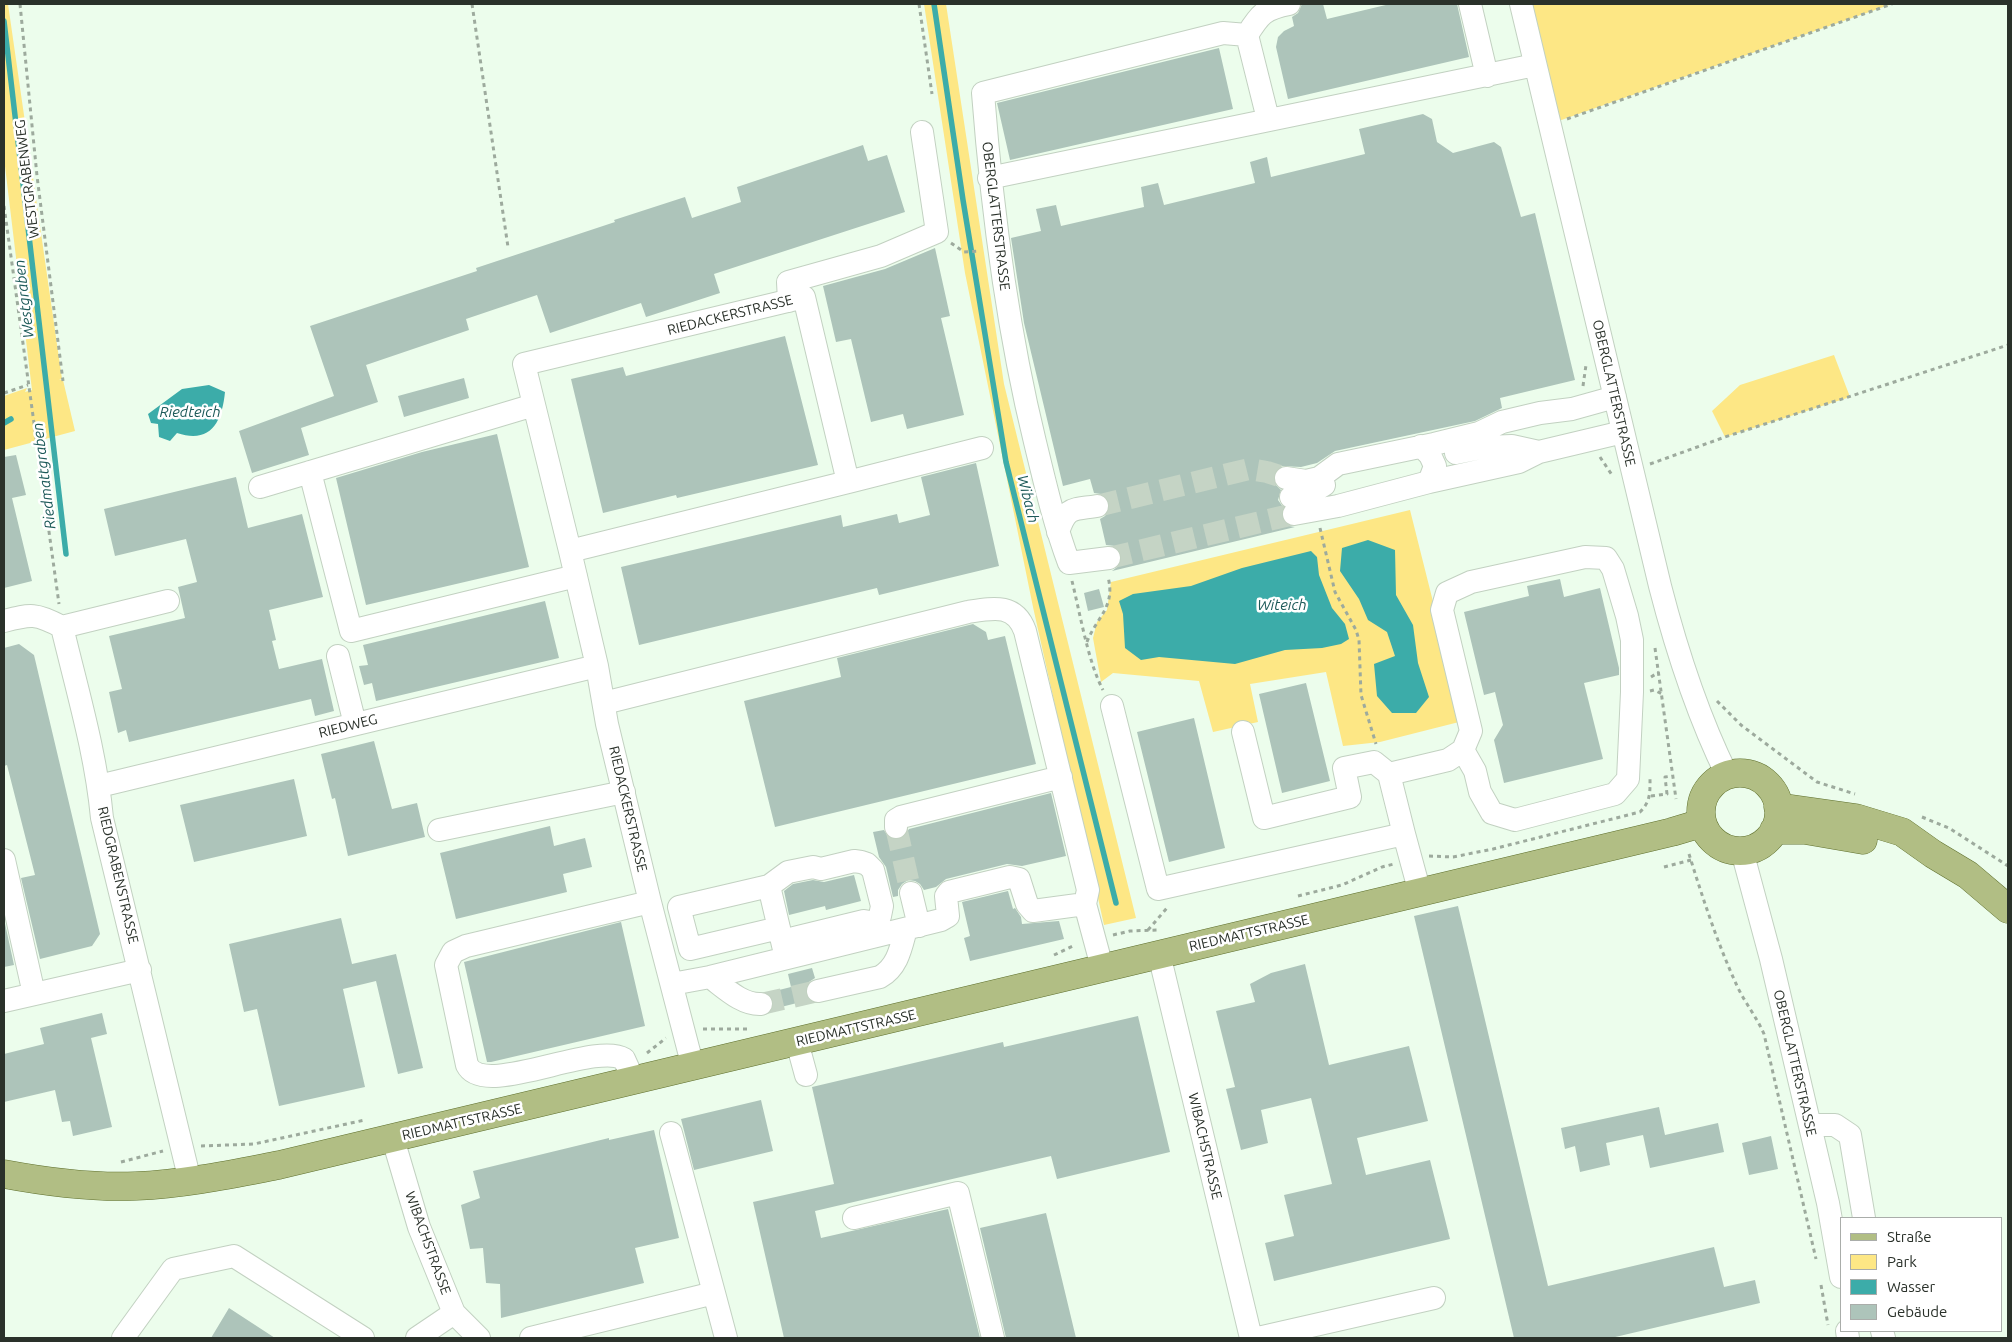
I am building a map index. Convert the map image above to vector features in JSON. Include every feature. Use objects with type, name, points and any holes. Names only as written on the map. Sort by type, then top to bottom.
[{"type":"main road","points":[[1738,773],[1750,774],[1769,786],[1775,796],[1776,819],[1761,845],[1742,851],[1731,850],[1717,844],[1706,832],[1702,823],[1703,800],[1708,789],[1727,775],[1738,773]]},
{"type":"main road","points":[[1776,819],[1805,830],[1843,835],[1933,854],[2005,900]]},
{"type":"main road","name":"RIEDMATTSTRASSE","points":[[4,1174],[44,1181],[107,1186],[135,1186],[190,1181],[279,1165],[958,1004],[1102,967],[1420,893],[1672,832],[1702,823]]},
{"type":"street","points":[[1268,119],[1246,35],[1259,16],[1275,7],[1289,4]]},
{"type":"street","points":[[1470,4],[1487,76]]},
{"type":"street","name":"OBERGLATTERSTRASSE","points":[[1521,4],[1678,655],[1694,700],[1727,775]]},
{"type":"street","name":"OBERGLATTERSTRASSE","points":[[1109,558],[1069,562],[1058,532],[1021,384],[989,178],[983,93],[1223,33],[1246,35]]},
{"type":"street","points":[[989,178],[1535,65]]},
{"type":"street","points":[[789,301],[788,282],[882,256],[937,232],[922,132]]},
{"type":"street","name":"RIEDACKERSTRASSE","points":[[693,1066],[650,902],[576,576],[524,364],[804,297],[848,482]]},
{"type":"street","points":[[1430,452],[1502,422],[1540,413],[1572,409],[1615,397]]},
{"type":"street","points":[[260,487],[534,406]]},
{"type":"street","points":[[1486,447],[1504,438],[1523,432],[1540,413]]},
{"type":"street","points":[[1539,452],[1512,446],[1486,447],[1338,464],[1329,476],[1306,481],[1295,501],[1338,506],[1429,482],[1519,462],[1539,452],[1623,432]]},
{"type":"street","points":[[570,551],[982,448]]},
{"type":"street","points":[[1429,482],[1435,466],[1430,452]]},
{"type":"street","points":[[310,472],[351,631],[576,576]]},
{"type":"street","points":[[1329,476],[1331,493],[1338,506]]},
{"type":"street","points":[[1058,532],[1063,517],[1070,510],[1097,506]]},
{"type":"street","points":[[1243,732],[1264,818],[1350,797],[1344,768],[1382,768],[1448,760],[1463,750],[1471,731],[1442,610],[1447,593],[1480,580],[1585,557],[1606,558],[1613,570],[1632,640],[1628,779],[1615,794],[1515,820],[1492,813],[1480,792],[1475,771],[1463,750]]},
{"type":"street","points":[[4,621],[28,615],[45,618],[62,627],[168,602]]},
{"type":"street","points":[[604,703],[968,612],[998,609],[1012,612],[1022,624],[1061,777],[1088,890],[1085,904],[1102,967]]},
{"type":"street","name":"RIEDGRABENSTRASSE","points":[[62,627],[99,786],[102,818],[190,1181]]},
{"type":"street","points":[[338,656],[355,724]]},
{"type":"street","name":"RIEDWEG","points":[[99,786],[597,666]]},
{"type":"street","points":[[1112,706],[1158,889],[1404,834]]},
{"type":"street","points":[[1382,768],[1404,834],[1420,893]]},
{"type":"street","points":[[896,827],[896,820],[901,817],[1061,777]]},
{"type":"street","points":[[439,830],[624,792]]},
{"type":"street","name":"OBERGLATTERSTRASSE","points":[[1742,851],[1771,959],[1828,1203],[1831,1279]]},
{"type":"street","points":[[4,860],[34,994]]},
{"type":"street","points":[[877,929],[882,906],[873,870],[867,864],[854,861],[821,869],[813,867],[788,872],[769,886],[679,907],[690,949],[783,943],[877,929],[913,927],[947,918],[946,896],[949,892],[1010,877],[1020,879],[1027,904],[1034,912],[1085,904]]},
{"type":"street","points":[[769,886],[783,943]]},
{"type":"street","points":[[818,991],[880,977],[888,973],[896,962],[913,927],[911,893]]},
{"type":"street","points":[[634,1081],[624,1059],[614,1054],[535,1070],[483,1076],[472,1072],[467,1065],[446,965],[453,952],[466,946],[650,902]]},
{"type":"street","points":[[672,984],[710,977],[783,943]]},
{"type":"street","name":"WIBACHSTRASSE","points":[[1159,954],[1251,1338]]},
{"type":"street","points":[[4,1001],[140,970]]},
{"type":"street","points":[[710,977],[743,1000],[761,1004]]},
{"type":"street","points":[[797,1042],[806,1075]]},
{"type":"street","points":[[1810,1125],[1835,1126],[1850,1135],[1864,1217]]},
{"type":"street","points":[[671,1133],[726,1338]]},
{"type":"street","name":"WIBACHSTRASSE","points":[[392,1139],[419,1227],[454,1313],[479,1338]]},
{"type":"street","points":[[1818,1163],[1837,1164],[1854,1154]]},
{"type":"street","points":[[854,1218],[958,1193],[993,1338]]},
{"type":"street","points":[[123,1338],[172,1269],[234,1256],[363,1338]]},
{"type":"street","points":[[531,1338],[714,1293]]},
{"type":"street","points":[[1258,1338],[1434,1298]]},
{"type":"street","points":[[417,1338],[454,1313]]},
{"type":"path","name":"WESTGRABENWEG","points":[[20,4],[37,176],[63,381]]},
{"type":"path","points":[[472,4],[508,246]]},
{"type":"path","points":[[919,4],[932,94]]},
{"type":"path","points":[[1586,113],[1892,4]]},
{"type":"path","points":[[4,206],[62,627]]},
{"type":"path","points":[[964,252],[976,250]]},
{"type":"path","points":[[1654,463],[1725,437],[2008,345]]},
{"type":"path","points":[[4,394],[28,385]]},
{"type":"path","points":[[1295,501],[1322,533],[1326,560],[1335,592],[1356,630],[1359,640],[1361,694],[1382,768]]},
{"type":"path","points":[[1072,581],[1087,643],[1099,682]]},
{"type":"path","points":[[1087,643],[1094,626],[1108,608],[1109,582]]},
{"type":"path","points":[[1714,698],[1741,725],[1817,782],[1860,795]]},
{"type":"path","points":[[1651,796],[1667,794],[1665,777],[1672,776]]},
{"type":"path","points":[[1922,817],[1949,828],[2008,866]]},
{"type":"path","points":[[1689,854],[1704,902],[1738,989],[1757,1017],[1764,1034],[1816,1263]]},
{"type":"path","points":[[1664,867],[1691,860]]},
{"type":"path","points":[[1831,1279],[1838,1330]]},
{"type":"green space","points":[[4,4],[8,4],[62,379],[59,380],[63,380],[75,431],[4,450],[4,396],[27,388],[25,392],[32,390],[4,158]]},
{"type":"green space","points":[[924,4],[946,4],[1004,384],[1136,918],[1104,925],[1033,607],[965,273]]},
{"type":"green space","points":[[1521,4],[1892,4],[1550,124]]},
{"type":"green space","points":[[1834,355],[1850,397],[1725,437],[1712,411],[1740,385]]},
{"type":"green space","points":[[1410,510],[1463,721],[1380,742],[1343,746],[1326,672],[1250,684],[1258,722],[1213,732],[1199,681],[1113,673],[1101,682],[1093,638],[1097,622],[1107,610],[1111,582]]},
{"type":"water","name":"Riedteich","points":[[209,385],[225,392],[221,413],[213,428],[206,433],[198,435],[189,436],[177,433],[170,441],[159,437],[158,424],[151,423],[148,414],[182,389]]},
{"type":"water","points":[[1368,540],[1395,550],[1396,595],[1413,625],[1418,663],[1429,697],[1416,713],[1392,713],[1377,696],[1374,664],[1395,656],[1387,632],[1368,620],[1359,599],[1340,571],[1342,548]]},
{"type":"water","name":"Witeich","points":[[1311,551],[1317,557],[1319,575],[1332,608],[1345,624],[1349,639],[1341,644],[1322,648],[1285,650],[1235,664],[1159,657],[1141,660],[1125,648],[1123,614],[1119,601],[1133,594],[1191,586],[1242,568]]},
{"type":"building","points":[[1302,4],[1323,4],[1327,19],[1390,4],[1457,4],[1469,57],[1288,99],[1276,47],[1278,37],[1284,31],[1294,26],[1292,17],[1298,13]]},
{"type":"building","points":[[1219,48],[1233,109],[1010,160],[997,103]]},
{"type":"building","points":[[1423,114],[1432,119],[1437,142],[1453,153],[1494,142],[1501,147],[1521,217],[1535,213],[1575,380],[1500,398],[1502,408],[1475,421],[1335,451],[1317,463],[1301,467],[1281,466],[1275,470],[1273,477],[1274,483],[1281,490],[1278,500],[1283,507],[1281,517],[1284,523],[1295,527],[1112,571],[1121,564],[1122,557],[1120,550],[1115,546],[1106,545],[1100,519],[1109,510],[1108,498],[1094,493],[1090,479],[1063,486],[1024,323],[1011,238],[1041,231],[1036,209],[1056,205],[1061,226],[1144,207],[1141,187],[1158,183],[1164,205],[1255,183],[1250,162],[1267,157],[1271,177],[1365,154],[1359,129]]},
{"type":"building","points":[[863,145],[868,161],[887,155],[905,212],[714,274],[720,293],[646,317],[641,303],[550,333],[537,295],[466,319],[469,330],[366,365],[378,402],[301,428],[309,455],[252,473],[239,431],[334,396],[310,326],[477,271],[476,268],[685,197],[692,218],[741,202],[737,187]]},
{"type":"building","points":[[935,248],[950,316],[941,318],[964,415],[907,429],[903,414],[871,422],[851,339],[836,342],[823,286],[885,269]]},
{"type":"building","points":[[785,336],[818,465],[677,498],[676,495],[603,513],[571,379],[623,367],[626,376]]},
{"type":"building","points":[[464,378],[469,398],[404,417],[398,396]]},
{"type":"building","points":[[497,434],[529,567],[366,605],[336,478],[422,452]]},
{"type":"building","points":[[16,455],[26,495],[12,498],[32,581],[4,588],[4,457]]},
{"type":"building","points":[[976,463],[999,566],[879,595],[877,588],[639,645],[621,567],[841,515],[843,527],[897,514],[899,523],[930,515],[921,477]]},
{"type":"building","points":[[236,477],[248,528],[302,514],[323,597],[269,610],[276,640],[272,641],[279,669],[322,659],[334,711],[315,716],[311,699],[129,742],[126,730],[118,733],[109,692],[122,689],[109,636],[185,618],[178,587],[197,582],[186,539],[115,556],[104,509]]},
{"type":"building","points":[[1560,579],[1564,597],[1600,588],[1619,675],[1584,683],[1603,759],[1504,783],[1494,740],[1503,725],[1495,692],[1484,695],[1464,612],[1529,596],[1527,586]]},
{"type":"building","points":[[1099,589],[1104,607],[1088,611],[1084,593]]},
{"type":"building","points":[[545,601],[559,658],[376,701],[372,683],[364,685],[359,666],[368,665],[363,645]]},
{"type":"building","points":[[973,624],[986,632],[988,640],[1005,636],[1036,764],[775,827],[744,701],[841,677],[837,658]]},
{"type":"building","points":[[19,644],[34,655],[100,934],[92,946],[40,959],[21,878],[35,875],[7,765],[4,766],[4,648]]},
{"type":"building","points":[[1306,683],[1330,781],[1282,793],[1259,694]]},
{"type":"building","points":[[1194,718],[1225,848],[1169,862],[1137,732]]},
{"type":"building","points":[[374,741],[392,809],[417,803],[425,837],[348,856],[335,798],[332,799],[321,754]]},
{"type":"building","points":[[294,779],[307,836],[194,862],[180,805]]},
{"type":"building","points":[[1051,793],[1066,856],[1022,866],[1007,864],[946,879],[936,887],[924,890],[920,884],[908,880],[898,890],[898,896],[893,897],[886,867],[879,857],[873,832],[884,830],[889,838],[896,840],[903,838],[909,829]]},
{"type":"building","points":[[550,826],[554,846],[585,838],[592,867],[563,874],[567,892],[456,919],[440,853]]},
{"type":"building","points":[[854,875],[861,901],[826,910],[825,906],[789,915],[784,891],[793,884],[813,880],[824,882]]},
{"type":"building","points":[[1008,891],[1013,909],[1015,908],[1021,917],[1022,924],[1059,921],[1064,939],[970,961],[964,938],[970,936],[962,902]]},
{"type":"building","points":[[1458,906],[1548,1286],[1714,1247],[1724,1287],[1755,1280],[1760,1303],[1611,1338],[1514,1338],[1414,916]]},
{"type":"building","points":[[341,918],[352,964],[396,954],[423,1068],[398,1074],[376,981],[343,989],[365,1087],[279,1106],[257,1009],[244,1012],[229,944]]},
{"type":"building","points":[[4,919],[14,965],[4,967]]},
{"type":"building","points":[[621,922],[645,1026],[487,1062],[464,962]]},
{"type":"building","points":[[1305,964],[1329,1065],[1409,1046],[1428,1121],[1357,1138],[1366,1175],[1430,1160],[1450,1239],[1274,1281],[1265,1243],[1294,1236],[1284,1195],[1332,1184],[1311,1098],[1261,1110],[1268,1143],[1241,1150],[1226,1089],[1235,1087],[1216,1011],[1255,1002],[1250,984],[1271,973]]},
{"type":"building","points":[[812,968],[815,978],[805,988],[805,994],[809,1000],[773,1009],[773,999],[767,993],[791,987],[788,974]]},
{"type":"building","points":[[102,1013],[107,1034],[91,1038],[112,1127],[73,1136],[70,1121],[62,1122],[55,1090],[4,1102],[4,1054],[44,1044],[40,1028]]},
{"type":"building","points":[[1138,1016],[1170,1152],[1057,1179],[1051,1156],[815,1211],[821,1238],[948,1209],[980,1338],[784,1338],[753,1202],[834,1184],[812,1087],[1003,1042],[1004,1047]]},
{"type":"building","points":[[761,1100],[773,1151],[694,1170],[681,1119]]},
{"type":"building","points":[[1659,1107],[1665,1135],[1718,1123],[1724,1152],[1650,1168],[1643,1135],[1606,1143],[1610,1165],[1580,1172],[1575,1146],[1565,1149],[1561,1128]]},
{"type":"building","points":[[654,1130],[679,1238],[635,1248],[644,1283],[501,1318],[500,1284],[486,1283],[483,1248],[470,1249],[461,1205],[480,1198],[473,1171],[609,1138],[609,1140]]},
{"type":"building","points":[[1771,1136],[1778,1169],[1749,1175],[1742,1143]]},
{"type":"building","points":[[1046,1213],[1076,1338],[1006,1338],[980,1228]]},
{"type":"building","points":[[229,1308],[275,1338],[211,1338]]},
{"type":"waterway","name":"Wibach","points":[[934,4],[963,200],[1006,462],[1116,903]]},
{"type":"waterway","name":"Westgraben","points":[[4,21],[66,554]]},
{"type":"waterway","points":[[4,423],[11,419]]},
{"type":"tunnel","points":[[1097,506],[1249,469],[1286,478]]},
{"type":"tunnel","points":[[1109,558],[1294,514]]},
{"type":"tunnel","points":[[896,827],[911,893]]},
{"type":"tunnel","points":[[761,1004],[818,991]]},
{"type":"water label","name":"Riedmattgraben","points":[[44,476]]}]
